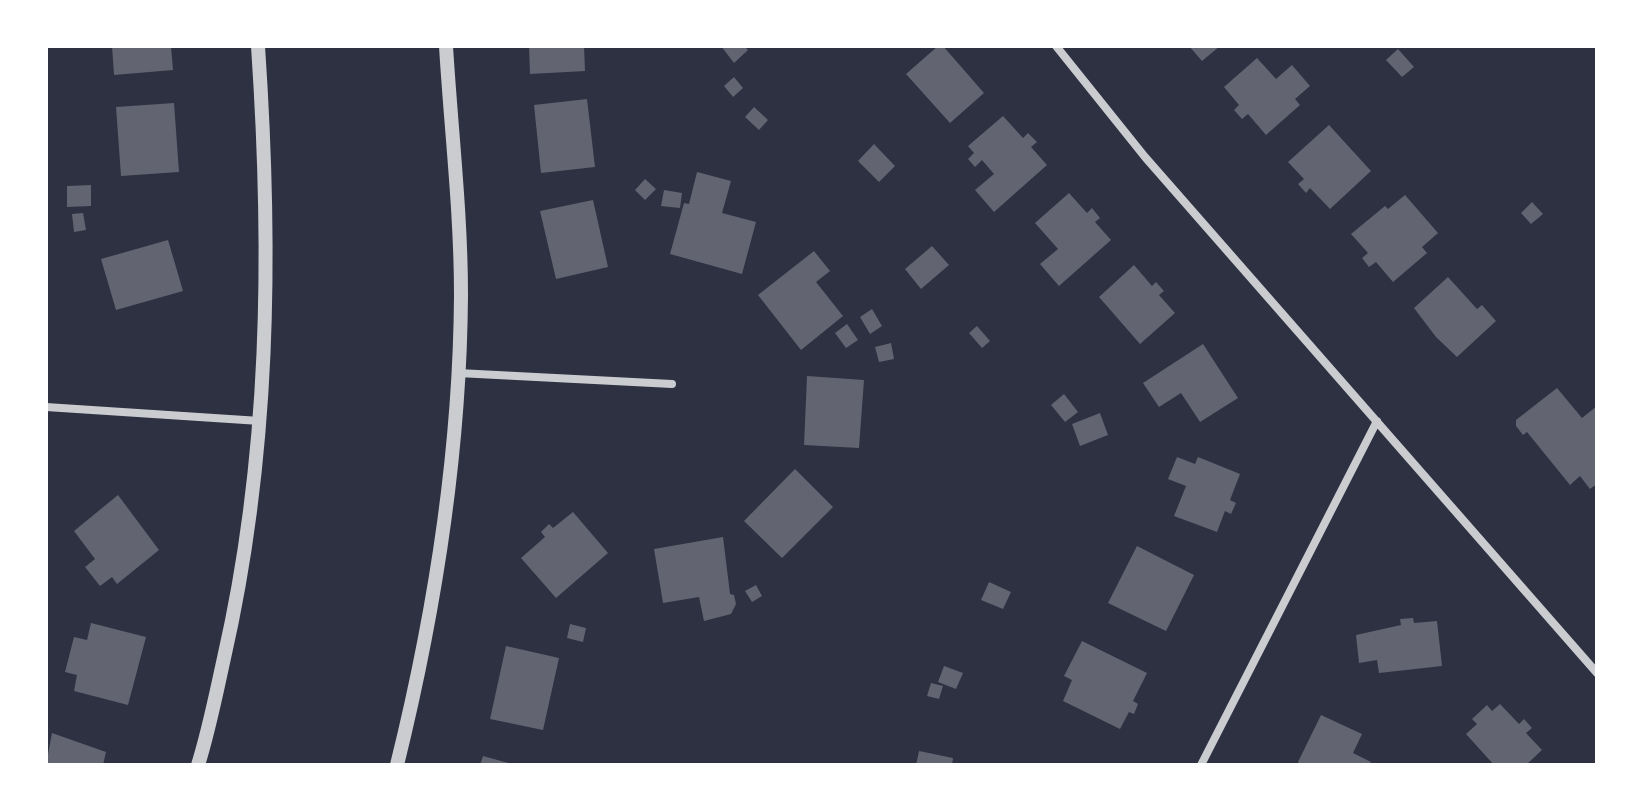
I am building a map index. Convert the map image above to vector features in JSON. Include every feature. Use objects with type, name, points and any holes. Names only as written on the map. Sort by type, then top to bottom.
[{"type":"street","points":[[198,765],[239,594],[261,421],[267,326],[267,228],[258,46]]},
{"type":"street","points":[[397,765],[435,597],[458,373],[460,253],[446,46]]},
{"type":"street","points":[[1056,46],[1145,157],[1597,673]]},
{"type":"street","points":[[458,373],[672,384]]},
{"type":"street","points":[[46,407],[261,421]]},
{"type":"street","points":[[1201,765],[1377,421]]},
{"type":"building","points":[[112,46],[171,46],[173,70],[114,75]]},
{"type":"building","points":[[529,46],[584,46],[585,71],[530,74]]},
{"type":"building","points":[[721,46],[744,46],[748,50],[734,63]]},
{"type":"building","points":[[938,46],[943,46],[984,93],[950,123],[906,74]]},
{"type":"building","points":[[1189,46],[1220,46],[1202,61]]},
{"type":"building","points":[[1398,49],[1414,67],[1402,77],[1386,60]]},
{"type":"building","points":[[1257,58],[1276,79],[1292,65],[1310,86],[1295,99],[1300,105],[1266,135],[1248,114],[1242,119],[1234,110],[1239,105],[1224,87]]},
{"type":"building","points":[[734,77],[743,88],[733,97],[724,86]]},
{"type":"building","points":[[587,99],[595,167],[541,173],[534,105]]},
{"type":"building","points":[[174,103],[179,172],[121,176],[116,107]]},
{"type":"building","points":[[754,107],[768,120],[759,130],[745,117]]},
{"type":"building","points":[[1003,116],[1023,138],[1028,133],[1037,142],[1031,147],[1047,165],[994,212],[975,190],[994,174],[982,160],[975,167],[968,159],[974,153],[968,146]]},
{"type":"building","points":[[1329,125],[1371,171],[1330,209],[1310,188],[1306,193],[1298,184],[1304,179],[1288,162]]},
{"type":"building","points":[[874,144],[895,166],[879,182],[858,161]]},
{"type":"building","points":[[697,172],[731,181],[722,213],[756,222],[742,274],[670,254],[684,203],[689,204]]},
{"type":"building","points":[[645,179],[656,189],[645,200],[635,190]]},
{"type":"building","points":[[91,185],[91,206],[67,207],[67,186]]},
{"type":"building","points":[[664,190],[682,193],[680,208],[661,206]]},
{"type":"building","points":[[1069,193],[1087,213],[1092,208],[1100,218],[1095,222],[1111,240],[1059,286],[1040,264],[1058,249],[1035,223]]},
{"type":"building","points":[[1405,195],[1438,233],[1422,247],[1427,253],[1393,282],[1376,262],[1369,267],[1362,258],[1368,253],[1351,234],[1385,206],[1388,209]]},
{"type":"building","points":[[593,200],[608,267],[556,279],[540,211]]},
{"type":"building","points":[[1532,202],[1543,214],[1531,224],[1521,213]]},
{"type":"building","points":[[83,213],[86,230],[74,232],[72,214]]},
{"type":"building","points":[[168,240],[183,291],[116,310],[101,259]]},
{"type":"building","points":[[932,246],[949,265],[921,289],[905,269]]},
{"type":"building","points":[[814,251],[830,271],[816,282],[843,316],[801,350],[758,295]]},
{"type":"building","points":[[1134,265],[1152,286],[1156,282],[1164,291],[1159,295],[1175,313],[1140,344],[1099,297]]},
{"type":"building","points":[[1448,277],[1477,309],[1482,305],[1496,321],[1457,357],[1436,337],[1414,308]]},
{"type":"building","points":[[872,309],[882,326],[870,334],[860,317]]},
{"type":"building","points":[[847,324],[858,340],[846,348],[835,333]]},
{"type":"building","points":[[977,326],[990,341],[982,348],[969,333]]},
{"type":"building","points":[[891,343],[894,359],[879,362],[875,347]]},
{"type":"building","points":[[1203,344],[1238,398],[1200,422],[1181,393],[1159,407],[1143,383]]},
{"type":"building","points":[[807,376],[864,380],[859,448],[804,445]]},
{"type":"building","points":[[1557,388],[1582,418],[1597,406],[1597,484],[1590,489],[1580,476],[1570,485],[1527,432],[1523,435],[1516,426],[1516,420]]},
{"type":"building","points":[[1064,394],[1078,412],[1065,422],[1051,405]]},
{"type":"building","points":[[1100,413],[1108,435],[1080,446],[1072,424]]},
{"type":"building","points":[[1177,457],[1195,464],[1198,457],[1240,474],[1230,500],[1236,503],[1231,514],[1225,511],[1217,532],[1174,516],[1186,486],[1168,479]]},
{"type":"building","points":[[795,469],[833,507],[782,558],[744,521]]},
{"type":"building","points":[[118,495],[159,550],[117,584],[112,577],[100,586],[85,567],[95,559],[74,531]]},
{"type":"building","points":[[573,512],[608,553],[556,598],[521,558],[545,537],[541,532],[549,524],[553,528]]},
{"type":"building","points":[[723,537],[730,594],[734,595],[736,604],[731,614],[704,621],[699,597],[663,603],[654,549]]},
{"type":"building","points":[[1137,546],[1194,575],[1166,631],[1108,603]]},
{"type":"building","points":[[989,582],[1011,592],[1003,609],[981,600]]},
{"type":"building","points":[[756,585],[762,596],[752,602],[745,591]]},
{"type":"building","points":[[1413,618],[1414,623],[1437,621],[1442,666],[1379,673],[1377,660],[1359,663],[1356,635],[1401,625],[1400,619]]},
{"type":"building","points":[[91,623],[146,637],[128,705],[74,691],[77,675],[65,672],[74,637],[87,640]]},
{"type":"building","points":[[570,624],[586,628],[583,642],[567,638]]},
{"type":"building","points":[[1082,641],[1147,673],[1133,701],[1138,704],[1134,714],[1129,712],[1120,729],[1063,701],[1072,680],[1064,676]]},
{"type":"building","points":[[506,646],[559,658],[543,730],[490,719]]},
{"type":"building","points":[[944,666],[963,673],[956,689],[938,682]]},
{"type":"building","points":[[931,683],[943,686],[939,699],[927,696]]},
{"type":"building","points":[[1500,704],[1519,724],[1524,719],[1532,728],[1526,733],[1542,750],[1526,765],[1494,765],[1466,734],[1477,724],[1472,719],[1487,705],[1492,711]]},
{"type":"building","points":[[1321,715],[1362,734],[1353,753],[1371,762],[1369,765],[1300,765],[1298,762]]},
{"type":"building","points":[[52,733],[106,752],[103,765],[46,765]]},
{"type":"building","points":[[919,751],[953,758],[952,765],[916,765]]},
{"type":"building","points":[[483,756],[512,764],[512,765],[480,765]]}]
